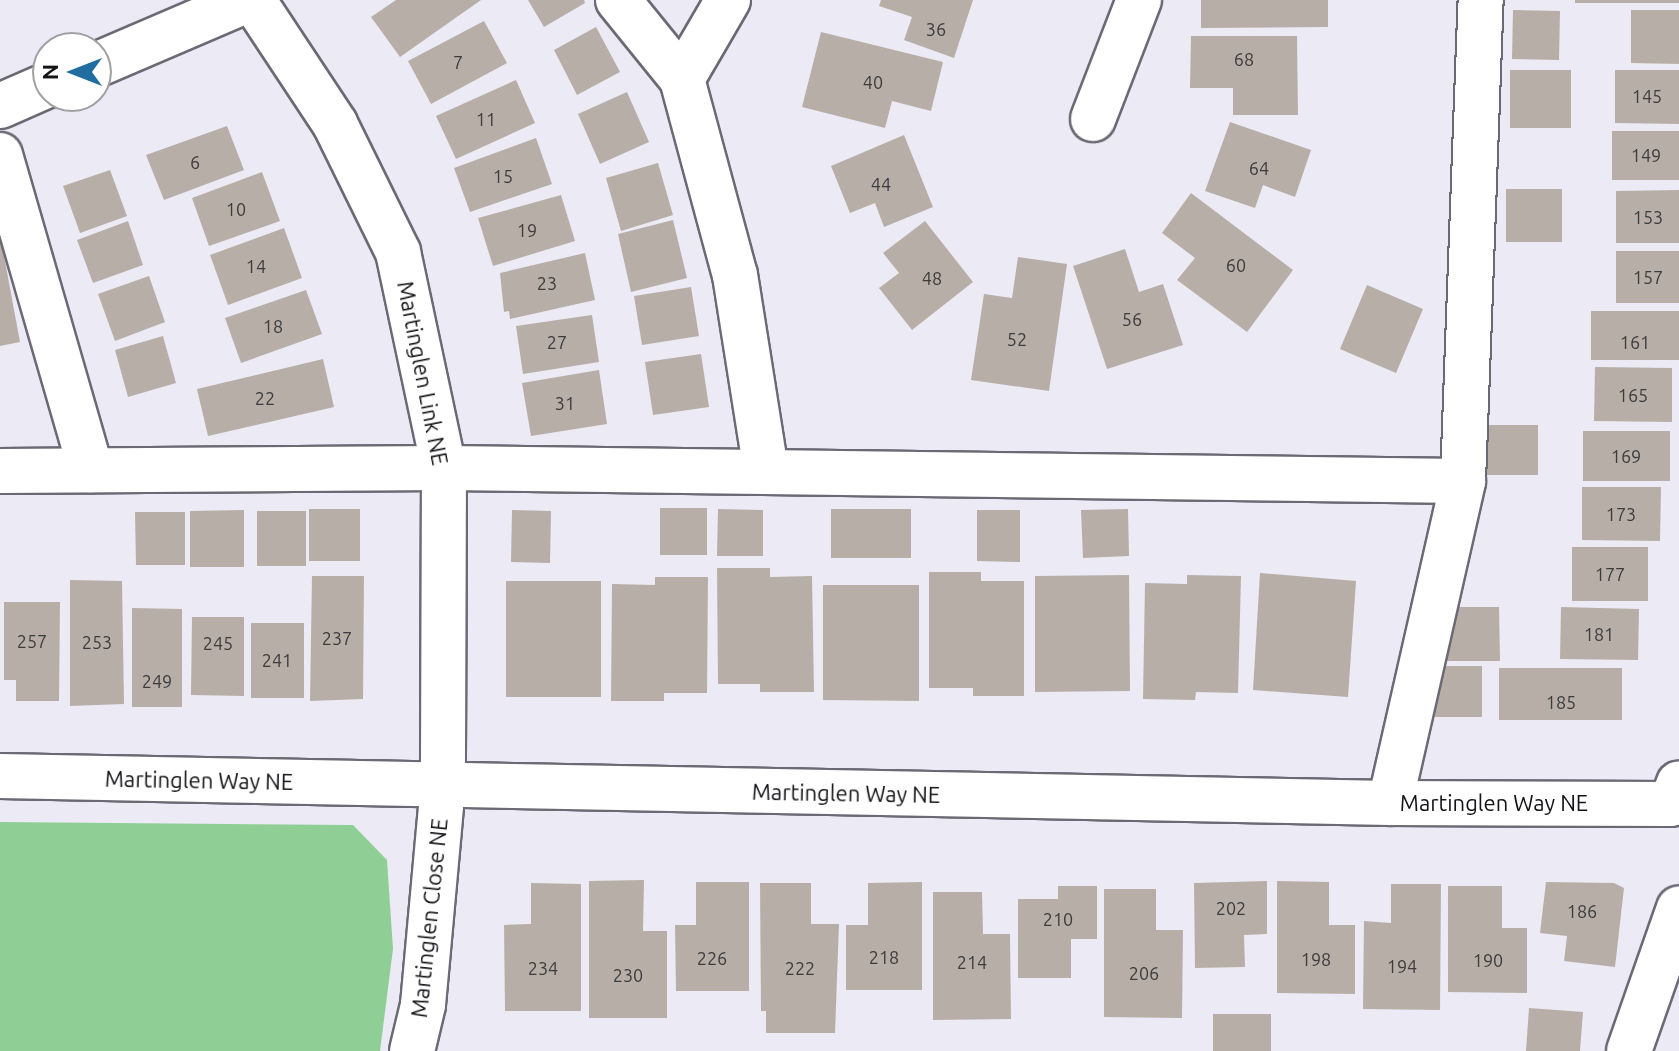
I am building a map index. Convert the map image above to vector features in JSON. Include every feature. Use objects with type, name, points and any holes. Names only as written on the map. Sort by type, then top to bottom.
[{"type":"street","points":[[112,58],[251,0]]},
{"type":"street","name":"Martinglen Link NE","points":[[251,0],[335,124],[398,252],[444,468],[443,785]]},
{"type":"street","points":[[618,0],[682,79],[735,275],[766,470]]},
{"type":"street","points":[[682,79],[728,0]]},
{"type":"street","points":[[1093,119],[1139,0]]},
{"type":"street","points":[[1390,803],[1463,481],[1481,0]]},
{"type":"street","points":[[0,106],[32,92]]},
{"type":"street","points":[[0,155],[91,470]]},
{"type":"street","points":[[0,471],[444,468],[766,470],[1463,481]]},
{"type":"street","name":"Martinglen Way NE","points":[[0,776],[1390,803],[1671,804],[1679,783]]},
{"type":"street","name":"Martinglen Close NE","points":[[412,1051],[423,1005],[443,785]]},
{"type":"street","points":[[1629,1051],[1679,908]]},
{"type":"green space","points":[[0,822],[353,825],[387,860],[393,949],[380,1051],[0,1051]]},
{"type":"building","points":[[396,0],[481,0],[400,57],[371,17]]},
{"type":"building","points":[[528,0],[584,0],[585,3],[544,27]]},
{"type":"building","points":[[881,0],[973,0],[954,58],[904,40],[912,17],[879,6]]},
{"type":"building","points":[[1201,0],[1328,0],[1328,27],[1201,28]]},
{"type":"building","points":[[1575,0],[1679,0],[1679,3],[1575,3]]},
{"type":"building","points":[[1513,10],[1560,11],[1559,60],[1512,59]]},
{"type":"building","points":[[1631,10],[1679,10],[1679,64],[1631,63]]},
{"type":"building","points":[[484,21],[507,63],[431,104],[408,61]]},
{"type":"building","points":[[596,27],[620,72],[577,95],[554,50]]},
{"type":"building","points":[[821,32],[943,62],[931,111],[892,101],[885,128],[802,107]]},
{"type":"building","points":[[1191,36],[1297,36],[1298,115],[1233,115],[1233,88],[1190,88]]},
{"type":"building","points":[[1510,70],[1571,70],[1571,128],[1510,128]]},
{"type":"building","points":[[1615,70],[1679,70],[1679,124],[1615,123]]},
{"type":"building","points":[[516,80],[535,123],[456,159],[436,116]]},
{"type":"building","points":[[627,92],[649,142],[600,164],[578,114]]},
{"type":"building","points":[[1230,122],[1311,150],[1295,197],[1263,185],[1255,208],[1205,191]]},
{"type":"building","points":[[227,126],[244,170],[164,200],[146,155]]},
{"type":"building","points":[[1612,131],[1679,131],[1679,180],[1612,180]]},
{"type":"building","points":[[904,135],[933,207],[884,227],[875,203],[850,213],[831,166]]},
{"type":"building","points":[[536,138],[552,184],[470,212],[454,168]]},
{"type":"building","points":[[658,163],[673,215],[621,231],[606,178]]},
{"type":"building","points":[[110,170],[127,216],[80,233],[63,186]]},
{"type":"building","points":[[262,172],[280,221],[209,246],[192,198]]},
{"type":"building","points":[[1506,189],[1562,189],[1562,242],[1506,242]]},
{"type":"building","points":[[1679,190],[1679,243],[1616,243],[1616,191]]},
{"type":"building","points":[[1191,193],[1293,270],[1247,332],[1177,280],[1195,258],[1162,233]]},
{"type":"building","points":[[561,195],[575,241],[493,266],[478,218]]},
{"type":"building","points":[[673,220],[687,278],[631,292],[618,234]]},
{"type":"building","points":[[128,221],[143,265],[93,283],[77,240]]},
{"type":"building","points":[[925,221],[973,282],[912,330],[879,288],[899,273],[883,253]]},
{"type":"building","points":[[284,228],[302,278],[228,305],[210,255]]},
{"type":"building","points":[[0,234],[20,342],[0,346]]},
{"type":"building","points":[[1125,249],[1139,292],[1163,284],[1183,345],[1107,369],[1073,266]]},
{"type":"building","points":[[1616,251],[1679,251],[1679,303],[1616,303]]},
{"type":"building","points":[[585,253],[595,300],[510,319],[509,311],[504,312],[500,273]]},
{"type":"building","points":[[1018,257],[1067,264],[1049,391],[971,380],[984,294],[1012,298]]},
{"type":"building","points":[[149,276],[165,322],[115,341],[98,294]]},
{"type":"building","points":[[1367,285],[1423,309],[1396,373],[1340,349]]},
{"type":"building","points":[[691,287],[699,336],[642,345],[634,296]]},
{"type":"building","points":[[306,290],[322,334],[241,363],[225,318]]},
{"type":"building","points":[[1591,311],[1679,311],[1679,360],[1591,360]]},
{"type":"building","points":[[592,315],[599,362],[523,374],[516,326]]},
{"type":"building","points":[[163,336],[176,383],[128,397],[115,350]]},
{"type":"building","points":[[701,354],[709,407],[653,415],[645,362]]},
{"type":"building","points":[[323,359],[334,407],[208,436],[197,389]]},
{"type":"building","points":[[1595,367],[1672,368],[1672,422],[1594,421]]},
{"type":"building","points":[[599,370],[607,424],[531,436],[522,383]]},
{"type":"building","points":[[1477,425],[1538,425],[1538,475],[1477,475]]},
{"type":"building","points":[[1583,431],[1670,431],[1670,481],[1583,481]]},
{"type":"building","points":[[1582,487],[1661,487],[1660,541],[1582,540]]},
{"type":"building","points":[[660,508],[707,508],[707,555],[660,555]]},
{"type":"building","points":[[309,509],[360,509],[360,561],[309,561]]},
{"type":"building","points":[[718,509],[763,510],[763,556],[717,556]]},
{"type":"building","points":[[831,509],[911,509],[911,558],[831,558]]},
{"type":"building","points":[[1128,509],[1129,556],[1083,558],[1081,510]]},
{"type":"building","points":[[244,510],[244,567],[190,567],[190,511]]},
{"type":"building","points":[[512,510],[551,511],[550,563],[511,562]]},
{"type":"building","points":[[977,510],[1020,510],[1020,562],[977,561]]},
{"type":"building","points":[[257,511],[306,511],[306,566],[257,566]]},
{"type":"building","points":[[135,512],[185,512],[185,565],[136,565]]},
{"type":"building","points":[[1572,547],[1648,547],[1648,601],[1572,601]]},
{"type":"building","points":[[717,568],[770,568],[770,577],[812,576],[814,692],[760,692],[760,684],[718,684]]},
{"type":"building","points":[[929,572],[981,572],[981,581],[1024,581],[1024,696],[973,696],[973,688],[929,688]]},
{"type":"building","points":[[1260,573],[1356,581],[1348,697],[1253,690]]},
{"type":"building","points":[[1129,575],[1130,691],[1035,692],[1035,576]]},
{"type":"building","points":[[1187,575],[1241,576],[1238,693],[1196,692],[1195,700],[1143,699],[1145,583],[1187,584]]},
{"type":"building","points":[[312,576],[364,576],[363,699],[310,701]]},
{"type":"building","points":[[655,577],[708,577],[707,693],[664,693],[664,701],[611,701],[612,584],[655,585]]},
{"type":"building","points":[[70,580],[122,581],[124,704],[70,706]]},
{"type":"building","points":[[506,581],[601,581],[601,697],[506,697]]},
{"type":"building","points":[[823,585],[919,585],[919,701],[823,700]]},
{"type":"building","points":[[4,602],[60,602],[59,701],[16,701],[16,680],[4,680]]},
{"type":"building","points":[[1443,607],[1499,607],[1500,661],[1443,661]]},
{"type":"building","points":[[1561,607],[1639,609],[1638,660],[1560,659]]},
{"type":"building","points":[[132,608],[182,609],[182,707],[132,707]]},
{"type":"building","points":[[192,617],[244,617],[244,696],[191,695]]},
{"type":"building","points":[[251,623],[304,623],[304,698],[251,698]]},
{"type":"building","points":[[1430,666],[1482,666],[1482,717],[1430,717]]},
{"type":"building","points":[[1499,668],[1622,668],[1622,720],[1499,720]]},
{"type":"building","points":[[644,880],[643,931],[667,931],[667,1018],[589,1018],[589,881]]},
{"type":"building","points":[[1267,881],[1267,934],[1244,935],[1245,967],[1195,968],[1194,883]]},
{"type":"building","points":[[1277,881],[1329,882],[1329,925],[1355,925],[1355,994],[1277,993]]},
{"type":"building","points":[[696,882],[749,882],[749,991],[676,991],[675,925],[696,925]]},
{"type":"building","points":[[922,882],[922,990],[846,990],[846,925],[868,925],[868,883]]},
{"type":"building","points":[[1546,882],[1614,883],[1624,888],[1615,967],[1564,961],[1567,936],[1540,933]]},
{"type":"building","points":[[531,883],[581,884],[581,1011],[505,1011],[504,925],[531,924]]},
{"type":"building","points":[[760,883],[811,883],[811,924],[839,924],[835,1033],[766,1033],[766,1011],[761,1011]]},
{"type":"building","points":[[1391,884],[1441,884],[1440,1010],[1363,1009],[1364,921],[1391,923]]},
{"type":"building","points":[[1058,886],[1097,886],[1097,939],[1071,939],[1071,978],[1018,978],[1018,899],[1058,899]]},
{"type":"building","points":[[1448,886],[1502,886],[1502,928],[1527,928],[1527,993],[1448,992]]},
{"type":"building","points":[[1104,889],[1156,889],[1156,930],[1183,930],[1182,1018],[1104,1017]]},
{"type":"building","points":[[933,892],[982,892],[983,934],[1010,934],[1011,1019],[933,1020]]},
{"type":"building","points":[[1529,1008],[1583,1012],[1580,1051],[1526,1051]]},
{"type":"building","points":[[1213,1014],[1271,1014],[1271,1051],[1213,1051]]}]
